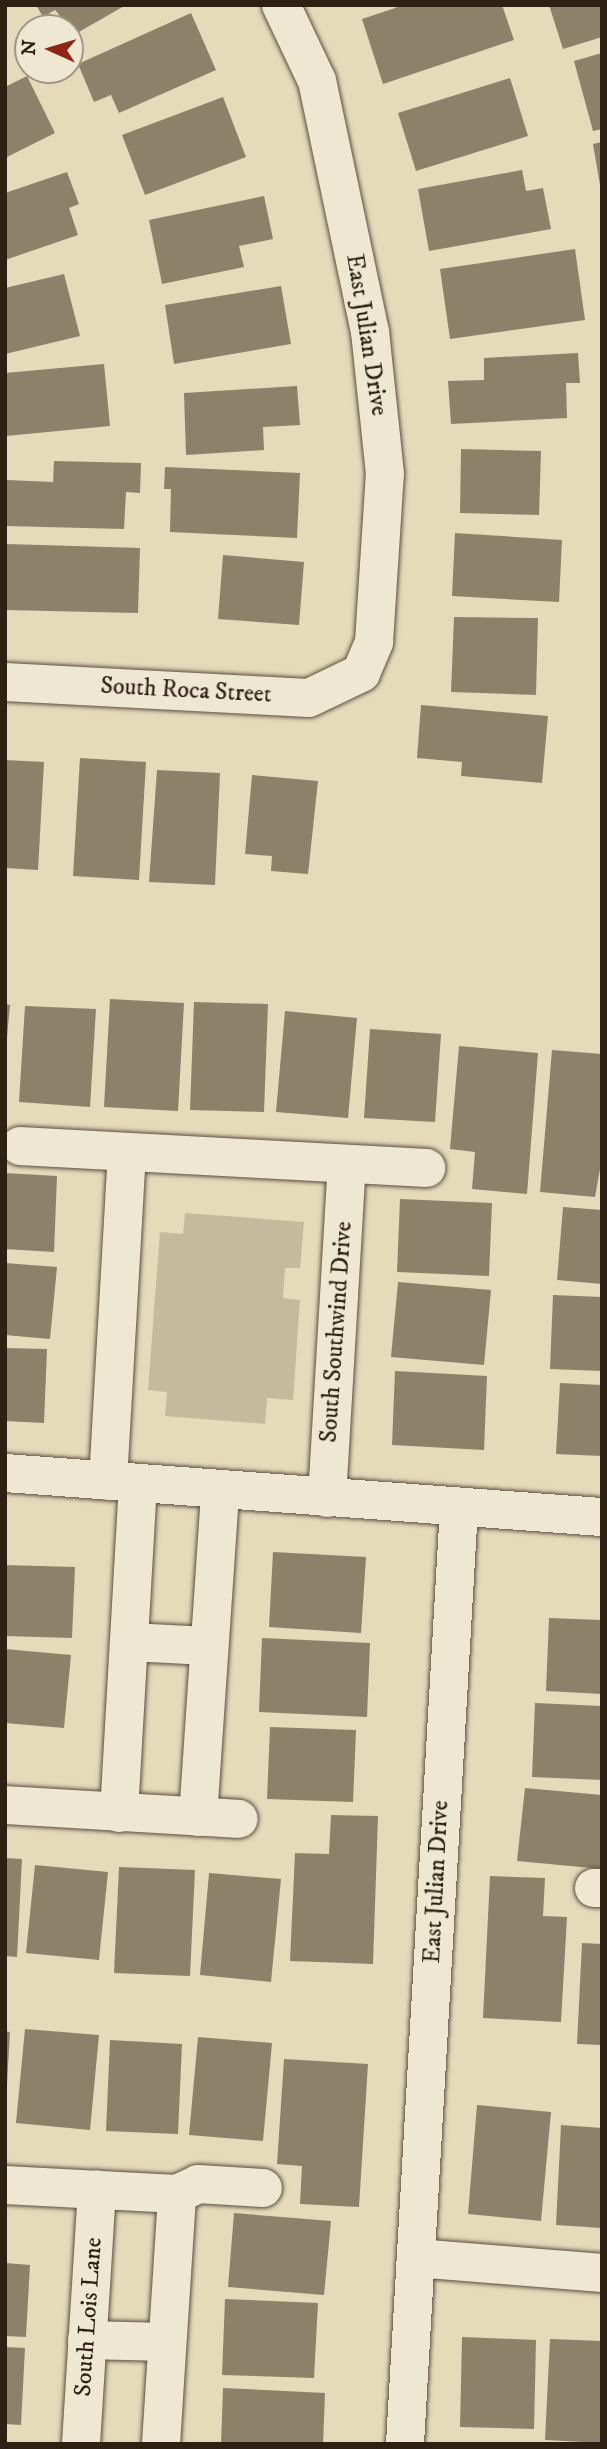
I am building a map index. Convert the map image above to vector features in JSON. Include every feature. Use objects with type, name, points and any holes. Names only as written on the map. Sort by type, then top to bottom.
[{"type":"street","name":"East Julian Drive","points":[[281,5],[317,81],[370,332],[385,474],[381,600],[374,642],[361,673]]},
{"type":"street","name":"South Roca Street","points":[[5,682],[309,698],[361,673]]},
{"type":"street","points":[[20,1146],[426,1168]]},
{"type":"street","points":[[119,1813],[129,1642],[123,1483],[127,1153]]},
{"type":"street","name":"South Southwind Drive","points":[[327,1499],[348,1165]]},
{"type":"street","points":[[5,1473],[220,1492],[602,1517]]},
{"type":"street","points":[[198,1817],[220,1492]]},
{"type":"street","name":"East Julian Drive","points":[[405,2444],[459,1507]]},
{"type":"street","points":[[129,1642],[209,1646]]},
{"type":"street","points":[[5,1805],[239,1819]]},
{"type":"street","points":[[5,2185],[177,2194],[198,2184],[263,2188]]},
{"type":"street","name":"South Lois Lane","points":[[80,2444],[97,2190]]},
{"type":"street","points":[[161,2444],[177,2194]]},
{"type":"street","points":[[416,2258],[602,2273]]},
{"type":"street","points":[[87,2340],[166,2343]]},
{"type":"shaded area","points":[[185,1213],[304,1222],[300,1268],[285,1268],[283,1298],[300,1300],[293,1400],[267,1398],[265,1424],[165,1416],[167,1392],[148,1390],[160,1232],[183,1234]]},
{"type":"building","points":[[36,5],[126,5],[84,29],[84,14],[58,14],[55,10],[41,14]]},
{"type":"building","points":[[404,5],[502,5],[514,40],[383,84],[362,19]]},
{"type":"building","points":[[549,5],[602,5],[602,37],[563,49]]},
{"type":"building","points":[[191,13],[216,70],[119,113],[111,95],[94,102],[84,78],[84,61]]},
{"type":"building","points":[[602,53],[602,129],[593,131],[574,61]]},
{"type":"building","points":[[510,78],[528,136],[416,171],[398,113]]},
{"type":"building","points":[[14,82],[31,84],[55,133],[5,158],[5,87]]},
{"type":"building","points":[[223,97],[246,157],[145,195],[122,135]]},
{"type":"building","points":[[602,142],[602,185],[600,185],[593,144]]},
{"type":"building","points":[[522,170],[526,191],[543,188],[551,229],[429,251],[418,189]]},
{"type":"building","points":[[67,172],[79,204],[69,208],[78,235],[5,260],[5,193]]},
{"type":"building","points":[[264,196],[273,239],[239,246],[244,267],[162,284],[149,220]]},
{"type":"building","points":[[575,249],[585,320],[450,339],[440,269]]},
{"type":"building","points":[[64,274],[80,336],[5,354],[5,288]]},
{"type":"building","points":[[281,286],[291,344],[174,364],[165,305]]},
{"type":"building","points":[[578,353],[580,383],[566,383],[567,418],[451,424],[448,381],[484,380],[484,358]]},
{"type":"building","points":[[104,364],[110,426],[6,436],[5,373]]},
{"type":"building","points":[[297,386],[300,425],[263,427],[264,450],[186,455],[184,393]]},
{"type":"building","points":[[461,449],[541,451],[539,515],[460,513]]},
{"type":"building","points":[[54,461],[141,463],[140,493],[126,492],[124,529],[6,526],[7,480],[53,482]]},
{"type":"building","points":[[165,467],[300,473],[297,538],[170,532],[171,489],[164,489]]},
{"type":"building","points":[[455,533],[562,540],[559,602],[452,596]]},
{"type":"building","points":[[7,544],[140,548],[138,613],[5,610]]},
{"type":"building","points":[[223,555],[304,562],[299,625],[218,619]]},
{"type":"building","points":[[454,617],[538,618],[536,695],[451,692]]},
{"type":"building","points":[[421,705],[548,716],[542,783],[461,776],[462,762],[417,758]]},
{"type":"building","points":[[80,758],[146,762],[139,880],[73,876]]},
{"type":"building","points":[[5,760],[44,762],[38,870],[5,868]]},
{"type":"building","points":[[157,770],[220,773],[215,885],[149,882]]},
{"type":"building","points":[[252,775],[318,781],[308,874],[271,871],[272,856],[245,854]]},
{"type":"building","points":[[110,999],[184,1003],[178,1111],[104,1107]]},
{"type":"building","points":[[194,1002],[268,1004],[264,1112],[190,1110]]},
{"type":"building","points":[[5,1004],[10,1005],[7,1037],[5,1037]]},
{"type":"building","points":[[25,1006],[96,1009],[90,1107],[19,1102]]},
{"type":"building","points":[[285,1011],[357,1018],[348,1118],[276,1112]]},
{"type":"building","points":[[370,1029],[441,1034],[435,1122],[364,1118]]},
{"type":"building","points":[[459,1046],[538,1053],[527,1194],[472,1189],[475,1152],[450,1149]]},
{"type":"building","points":[[552,1050],[602,1054],[602,1158],[595,1197],[540,1192]]},
{"type":"building","points":[[5,1173],[57,1176],[54,1252],[5,1249]]},
{"type":"building","points":[[400,1199],[492,1203],[489,1276],[397,1272]]},
{"type":"building","points":[[563,1207],[602,1210],[602,1284],[557,1280]]},
{"type":"building","points":[[5,1263],[57,1267],[50,1339],[5,1335]]},
{"type":"building","points":[[398,1282],[491,1290],[484,1365],[391,1357]]},
{"type":"building","points":[[553,1295],[602,1297],[602,1371],[550,1369]]},
{"type":"building","points":[[5,1348],[47,1349],[44,1423],[5,1421]]},
{"type":"building","points":[[395,1371],[487,1376],[484,1450],[392,1445]]},
{"type":"building","points":[[560,1383],[602,1385],[602,1456],[556,1454]]},
{"type":"building","points":[[273,1552],[366,1557],[361,1633],[269,1627]]},
{"type":"building","points":[[5,1565],[75,1567],[72,1638],[5,1636]]},
{"type":"building","points":[[549,1618],[602,1620],[602,1694],[546,1691]]},
{"type":"building","points":[[262,1638],[370,1643],[367,1717],[259,1712]]},
{"type":"building","points":[[5,1649],[71,1655],[64,1728],[5,1723]]},
{"type":"building","points":[[535,1703],[602,1706],[602,1780],[532,1777]]},
{"type":"building","points":[[270,1727],[356,1730],[353,1802],[267,1799]]},
{"type":"building","points":[[525,1788],[602,1795],[602,1869],[517,1861]]},
{"type":"building","points":[[331,1815],[378,1816],[373,1964],[290,1961],[295,1853],[329,1854]]},
{"type":"building","points":[[5,1858],[22,1859],[17,1957],[5,1956]]},
{"type":"building","points":[[35,1865],[108,1872],[99,1960],[26,1953]]},
{"type":"building","points":[[119,1867],[195,1870],[190,1976],[114,1973]]},
{"type":"building","points":[[209,1873],[281,1879],[271,1982],[200,1975]]},
{"type":"building","points":[[490,1876],[545,1878],[543,1916],[567,1917],[561,2022],[483,2018]]},
{"type":"building","points":[[582,1943],[602,1944],[602,2045],[577,2044]]},
{"type":"building","points":[[25,2029],[99,2035],[90,2130],[16,2123]]},
{"type":"building","points":[[5,2031],[10,2032],[7,2084],[5,2084]]},
{"type":"building","points":[[198,2037],[272,2043],[263,2141],[189,2135]]},
{"type":"building","points":[[110,2040],[182,2044],[178,2134],[106,2131]]},
{"type":"building","points":[[284,2059],[368,2064],[359,2207],[300,2204],[302,2166],[277,2164]]},
{"type":"building","points":[[477,2105],[551,2112],[541,2221],[468,2214]]},
{"type":"building","points":[[561,2125],[602,2128],[602,2228],[556,2225]]},
{"type":"building","points":[[234,2213],[331,2221],[324,2295],[228,2287]]},
{"type":"building","points":[[5,2263],[30,2265],[26,2337],[5,2336]]},
{"type":"building","points":[[225,2299],[318,2303],[314,2378],[222,2375]]},
{"type":"building","points":[[462,2337],[536,2340],[534,2429],[460,2427]]},
{"type":"building","points":[[550,2339],[602,2341],[602,2443],[545,2440]]},
{"type":"building","points":[[5,2347],[25,2348],[21,2425],[5,2424]]},
{"type":"building","points":[[223,2388],[325,2393],[323,2444],[221,2444]]}]
